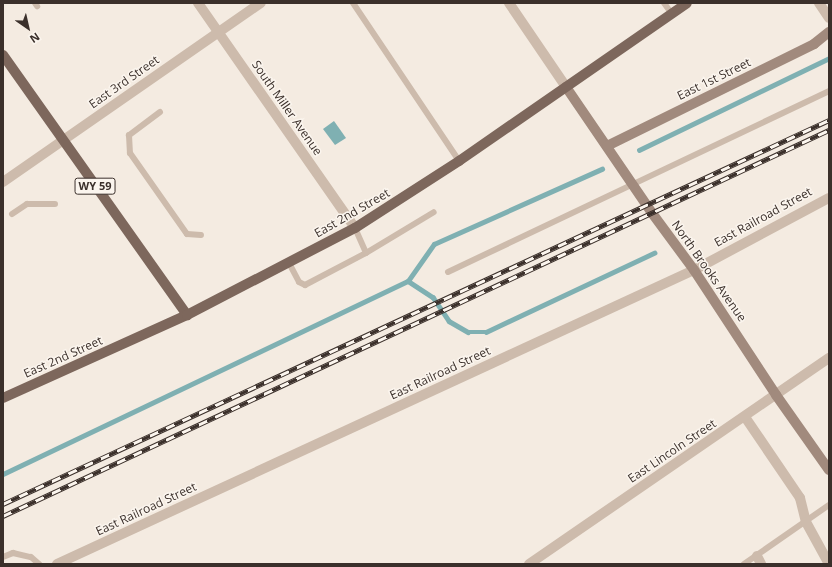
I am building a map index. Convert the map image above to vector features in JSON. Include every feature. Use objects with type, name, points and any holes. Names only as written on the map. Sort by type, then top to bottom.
[{"type":"main road","name":"East 2nd Street","points":[[3,398],[187,315],[355,228],[459,161],[687,3]]},
{"type":"main road","name":"WY 59","points":[[3,55],[187,315]]},
{"type":"street","name":"South Miller Avenue","points":[[198,3],[355,228]]},
{"type":"street","name":"East 3rd Street","points":[[3,182],[261,3]]},
{"type":"street","points":[[509,3],[566,87]]},
{"type":"street","points":[[819,3],[829,18]]},
{"type":"street","name":"East 1st Street","points":[[607,146],[814,44],[829,32]]},
{"type":"street","name":"North Brooks Avenue","points":[[566,87],[634,184],[652,213],[694,270],[776,395],[829,470]]},
{"type":"street","name":"East Railroad Street","points":[[58,564],[694,270],[829,198]]},
{"type":"street","name":"East Lincoln Street","points":[[529,564],[829,358]]},
{"type":"street","points":[[745,416],[800,498],[806,522],[829,564]]},
{"type":"lane","points":[[353,3],[459,161]]},
{"type":"lane","points":[[664,3],[672,14]]},
{"type":"lane","points":[[448,272],[829,91]]},
{"type":"lane","points":[[160,112],[129,135],[130,154],[187,234],[201,235]]},
{"type":"lane","points":[[12,214],[27,204],[55,204]]},
{"type":"lane","points":[[289,263],[299,282],[305,285],[366,253],[434,212]]},
{"type":"lane","points":[[355,228],[366,253]]},
{"type":"lane","points":[[744,564],[759,560],[829,505]]},
{"type":"lane","points":[[3,557],[13,553],[31,557],[39,564]]},
{"type":"water","points":[[334,121],[346,138],[335,145],[323,129]]},
{"type":"waterway","points":[[639,150],[829,58]]},
{"type":"waterway","points":[[408,281],[434,244],[602,169]]},
{"type":"waterway","points":[[3,474],[408,281],[433,297],[449,321],[468,332],[486,332],[654,253]]},
{"type":"railway","points":[[3,504],[829,120]]},
{"type":"railway","points":[[3,516],[829,130]]}]
